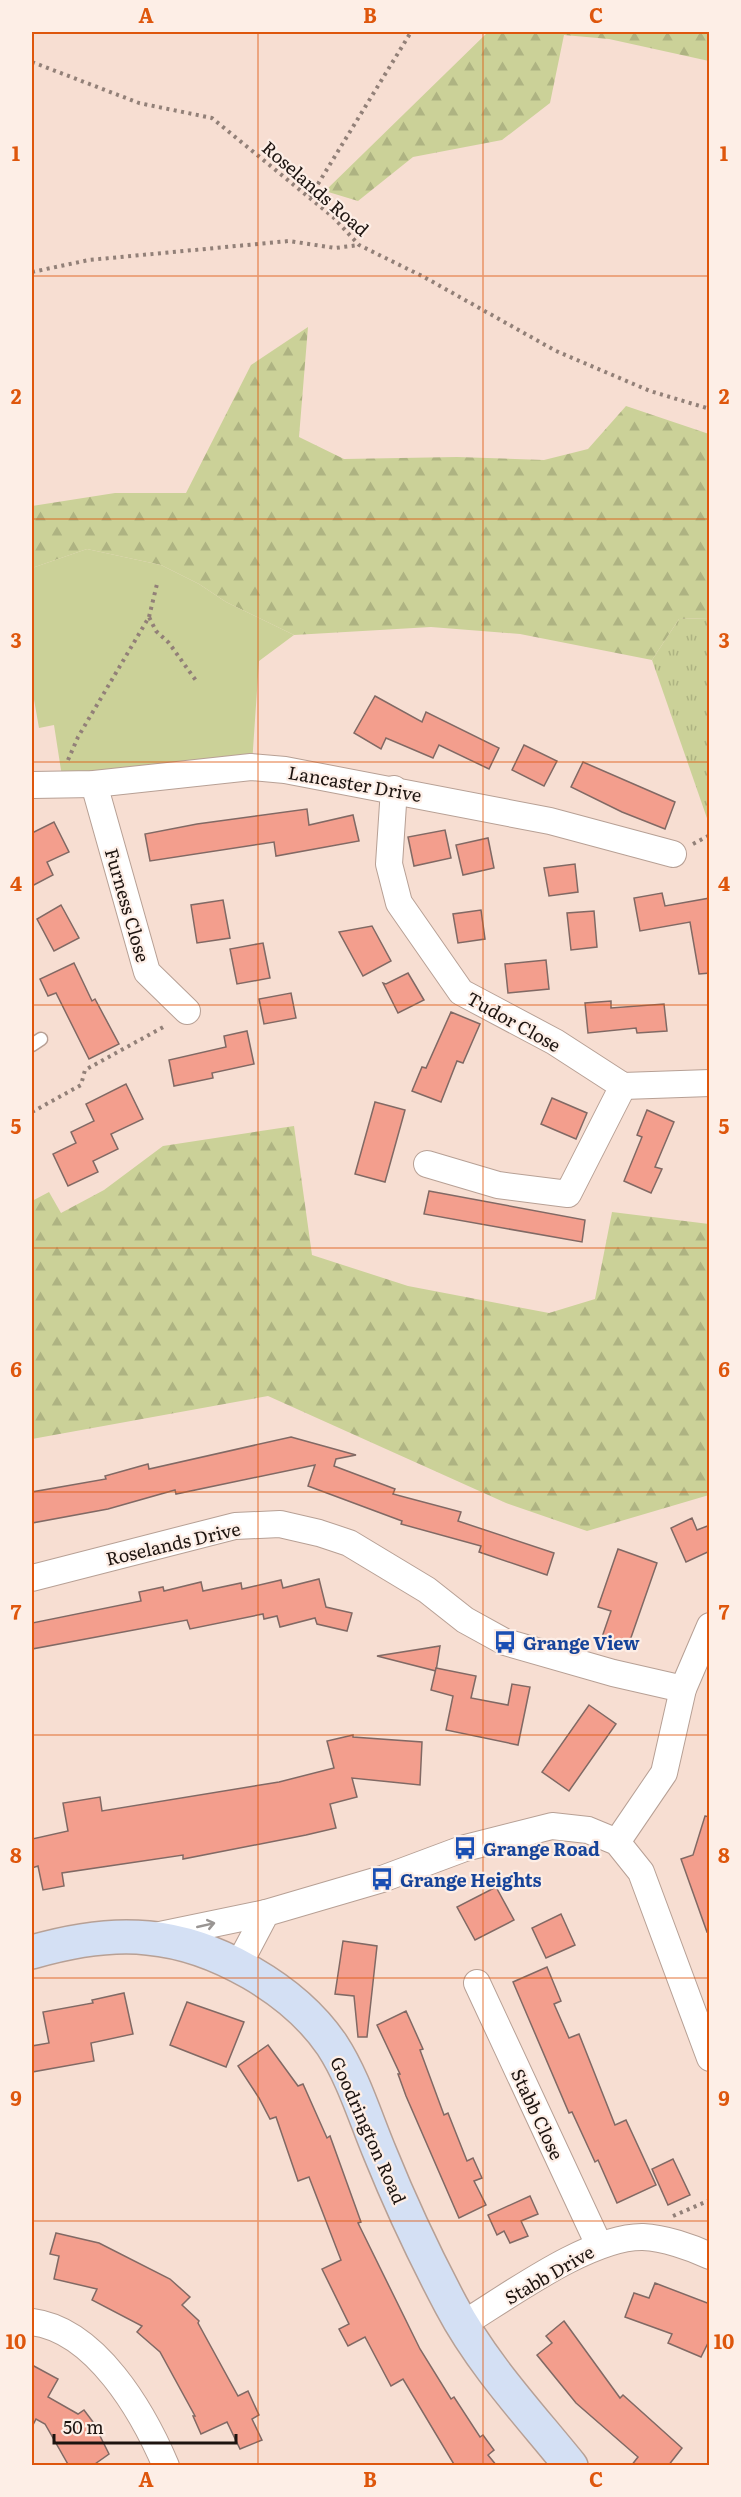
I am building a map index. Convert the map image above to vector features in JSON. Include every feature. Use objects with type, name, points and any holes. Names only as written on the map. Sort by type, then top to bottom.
[{"type":"street","name":"Lancaster Drive","points":[[32,785],[94,784],[251,768],[285,770],[394,789],[550,821],[673,854]]},
{"type":"street","name":"Furness Close","points":[[94,784],[147,972],[187,1011]]},
{"type":"street","name":"Tudor Close","points":[[394,789],[388,864],[399,903],[461,992],[555,1042],[623,1086]]},
{"type":"street","points":[[427,1164],[498,1185],[568,1194],[623,1086],[710,1083]]},
{"type":"street","name":"Roselands Drive","points":[[32,1578],[235,1526],[280,1524],[349,1543],[427,1590],[465,1620],[506,1642],[613,1673],[683,1689]]},
{"type":"street","points":[[617,1842],[664,1773],[683,1689],[710,1626]]},
{"type":"street","points":[[148,1938],[266,1914],[382,1879],[449,1852],[552,1826],[588,1830],[617,1842],[641,1872],[710,2058]]},
{"type":"street","points":[[238,1966],[266,1914]]},
{"type":"street","name":"Goodrington Road","points":[[32,1952],[54,1946],[117,1938],[148,1938],[199,1948],[238,1966],[291,2000],[331,2044],[351,2083],[400,2201],[463,2324],[498,2376],[571,2466]]},
{"type":"street","name":"Stabb Close","points":[[477,1983],[600,2245]]},
{"type":"street","name":"Stabb Drive","points":[[463,2324],[600,2245],[627,2238],[646,2237],[710,2256]]},
{"type":"street","points":[[32,2322],[71,2337],[105,2367],[129,2396],[150,2428],[166,2466]]},
{"type":"path","points":[[310,197],[411,32]]},
{"type":"path","name":"Roselands Road","points":[[32,62],[138,104],[212,118],[310,197],[359,245],[424,277],[556,351],[650,391],[710,409]]},
{"type":"path","points":[[32,273],[89,260],[290,240],[334,248],[359,245]]},
{"type":"path","points":[[69,785],[68,757],[149,617],[157,584]]},
{"type":"path","points":[[149,617],[156,631],[169,643],[197,682]]},
{"type":"path","points":[[32,1112],[81,1084],[85,1070],[153,1034],[187,1011]]},
{"type":"green space","points":[[488,32],[709,32],[709,61],[609,39],[564,35],[550,103],[502,140],[413,157],[358,201],[325,191]]},
{"type":"green space","points":[[308,327],[299,437],[344,459],[457,457],[544,460],[588,449],[626,406],[709,434],[709,618],[679,619],[652,660],[520,634],[431,627],[294,635],[226,602],[199,584],[161,565],[87,549],[32,568],[32,506],[115,493],[186,493],[251,365]]},
{"type":"green space","points":[[87,549],[161,565],[199,584],[226,602],[294,635],[259,661],[252,764],[63,783],[54,725],[39,728],[32,688],[32,568]]},
{"type":"green space","points":[[709,618],[709,824],[652,660],[679,619]]},
{"type":"green space","points":[[294,1126],[312,1255],[408,1286],[549,1313],[595,1299],[612,1212],[709,1224],[709,1495],[587,1531],[506,1503],[268,1396],[32,1439],[32,1201],[49,1192],[61,1213],[104,1190],[163,1146]]},
{"type":"building","points":[[375,696],[422,722],[426,712],[499,748],[489,769],[439,745],[433,758],[386,738],[381,749],[354,733]]},
{"type":"building","points":[[524,745],[557,761],[544,786],[512,770]]},
{"type":"building","points":[[583,762],[675,802],[665,829],[622,812],[571,787]]},
{"type":"building","points":[[307,809],[309,825],[353,815],[359,841],[276,856],[274,842],[150,861],[145,834],[197,824]]},
{"type":"building","points":[[54,822],[69,852],[47,862],[53,875],[32,886],[32,833]]},
{"type":"building","points":[[445,830],[451,858],[414,866],[408,837]]},
{"type":"building","points":[[488,838],[494,868],[463,875],[456,845]]},
{"type":"building","points":[[575,864],[578,892],[549,896],[544,868]]},
{"type":"building","points":[[662,893],[665,906],[710,898],[710,973],[699,974],[690,922],[640,931],[634,898]]},
{"type":"building","points":[[223,900],[230,938],[197,943],[191,905]]},
{"type":"building","points":[[61,905],[79,938],[54,951],[37,919]]},
{"type":"building","points":[[481,910],[485,939],[458,943],[453,914]]},
{"type":"building","points":[[594,911],[597,947],[571,950],[567,913]]},
{"type":"building","points":[[372,926],[391,961],[363,976],[339,932]]},
{"type":"building","points":[[263,943],[270,978],[237,984],[230,949]]},
{"type":"building","points":[[546,960],[549,989],[508,993],[505,964]]},
{"type":"building","points":[[74,963],[92,1001],[95,999],[119,1044],[89,1059],[56,993],[48,996],[40,979]]},
{"type":"building","points":[[408,973],[424,1000],[398,1013],[383,983],[386,984]]},
{"type":"building","points":[[291,993],[296,1018],[264,1024],[259,999]]},
{"type":"building","points":[[611,1001],[611,1008],[664,1004],[667,1031],[637,1033],[636,1028],[588,1033],[585,1003]]},
{"type":"building","points":[[451,1012],[480,1024],[463,1063],[457,1061],[441,1102],[412,1091],[422,1067],[426,1068]]},
{"type":"building","points":[[247,1031],[254,1064],[212,1073],[213,1078],[174,1086],[169,1060],[226,1047],[224,1036]]},
{"type":"building","points":[[126,1084],[143,1119],[111,1134],[118,1149],[93,1161],[98,1172],[68,1186],[53,1154],[76,1143],[71,1132],[94,1121],[86,1104]]},
{"type":"building","points":[[552,1098],[587,1113],[576,1139],[541,1124]]},
{"type":"building","points":[[375,1102],[405,1110],[385,1182],[355,1174]]},
{"type":"building","points":[[647,1110],[674,1122],[655,1167],[662,1169],[651,1193],[624,1181],[642,1137],[637,1135]]},
{"type":"building","points":[[429,1191],[585,1220],[582,1242],[424,1214]]},
{"type":"building","points":[[291,1437],[356,1455],[336,1459],[334,1466],[395,1489],[393,1494],[461,1512],[458,1521],[554,1553],[547,1575],[479,1552],[481,1546],[401,1524],[402,1521],[308,1486],[315,1465],[176,1494],[175,1490],[108,1509],[32,1523],[32,1492],[106,1479],[105,1476],[148,1464],[149,1469]]},
{"type":"building","points":[[692,1518],[697,1530],[710,1525],[710,1551],[686,1562],[671,1528]]},
{"type":"building","points":[[618,1549],[657,1563],[627,1649],[601,1640],[611,1611],[598,1607]]},
{"type":"building","points":[[319,1579],[326,1607],[352,1613],[347,1631],[317,1624],[315,1618],[280,1627],[277,1616],[264,1619],[263,1614],[190,1629],[187,1620],[32,1649],[32,1623],[141,1601],[139,1592],[163,1587],[164,1591],[201,1582],[203,1591],[241,1583],[242,1589],[281,1580],[283,1588]]},
{"type":"building","points":[[440,1646],[436,1671],[377,1656]]},
{"type":"building","points":[[436,1668],[476,1676],[471,1698],[508,1705],[512,1684],[530,1687],[518,1745],[446,1730],[453,1696],[431,1690]]},
{"type":"building","points":[[589,1705],[616,1724],[569,1791],[542,1772]]},
{"type":"building","points":[[353,1735],[353,1737],[422,1742],[420,1785],[352,1778],[357,1797],[330,1804],[336,1828],[306,1835],[183,1859],[183,1855],[62,1873],[64,1886],[43,1890],[38,1866],[32,1868],[32,1839],[68,1831],[63,1803],[100,1797],[102,1811],[279,1782],[334,1768],[327,1741]]},
{"type":"building","points":[[705,1816],[710,1817],[710,1931],[707,1932],[681,1859],[693,1855]]},
{"type":"building","points":[[496,1887],[514,1920],[475,1940],[457,1907]]},
{"type":"building","points":[[561,1914],[575,1945],[546,1958],[532,1928]]},
{"type":"building","points":[[343,1941],[377,1946],[367,2037],[358,2037],[354,1996],[335,1994]]},
{"type":"building","points":[[547,1967],[561,2001],[554,2004],[569,2038],[579,2034],[615,2125],[626,2120],[656,2185],[617,2203],[598,2160],[595,2162],[572,2112],[569,2113],[513,1982]]},
{"type":"building","points":[[124,1993],[133,2034],[91,2043],[94,2061],[32,2072],[32,2046],[49,2043],[43,2012],[93,2003],[92,2000]]},
{"type":"building","points":[[187,2002],[244,2022],[226,2067],[170,2045]]},
{"type":"building","points":[[406,2011],[423,2049],[420,2050],[444,2115],[448,2113],[467,2161],[473,2158],[482,2178],[474,2181],[486,2205],[459,2218],[406,2096],[398,2074],[400,2074],[377,2025]]},
{"type":"building","points":[[268,2045],[298,2086],[303,2084],[327,2138],[330,2136],[361,2222],[358,2223],[420,2349],[451,2399],[454,2397],[480,2437],[483,2435],[494,2450],[488,2455],[497,2466],[455,2466],[403,2379],[391,2386],[365,2337],[348,2346],[339,2329],[349,2324],[322,2269],[341,2260],[309,2177],[298,2181],[276,2117],[270,2119],[238,2066]]},
{"type":"building","points":[[673,2159],[690,2195],[668,2205],[652,2169]]},
{"type":"building","points":[[530,2196],[538,2214],[521,2221],[528,2236],[510,2243],[504,2231],[497,2235],[488,2215]]},
{"type":"building","points":[[56,2233],[99,2243],[170,2279],[190,2297],[182,2305],[199,2321],[198,2323],[238,2396],[248,2391],[259,2415],[252,2419],[262,2440],[240,2449],[227,2422],[201,2434],[193,2416],[195,2416],[160,2352],[137,2332],[142,2326],[92,2300],[97,2289],[54,2279],[59,2256],[50,2254]]},
{"type":"building","points":[[655,2283],[710,2304],[710,2339],[701,2357],[668,2343],[672,2334],[625,2317],[634,2293],[649,2298]]},
{"type":"building","points":[[564,2321],[620,2398],[623,2395],[682,2448],[668,2466],[631,2466],[638,2457],[576,2403],[537,2355],[552,2343],[546,2336]]},
{"type":"building","points":[[32,2365],[58,2379],[48,2397],[78,2414],[84,2410],[93,2422],[109,2454],[92,2466],[69,2466],[45,2424],[36,2419],[32,2427]]},
{"type":"place","name":"Grange View","points":[[505,1642]]},
{"type":"place","name":"Grange Road","points":[[465,1848]]},
{"type":"place","name":"Grange Heights","points":[[382,1879]]}]
